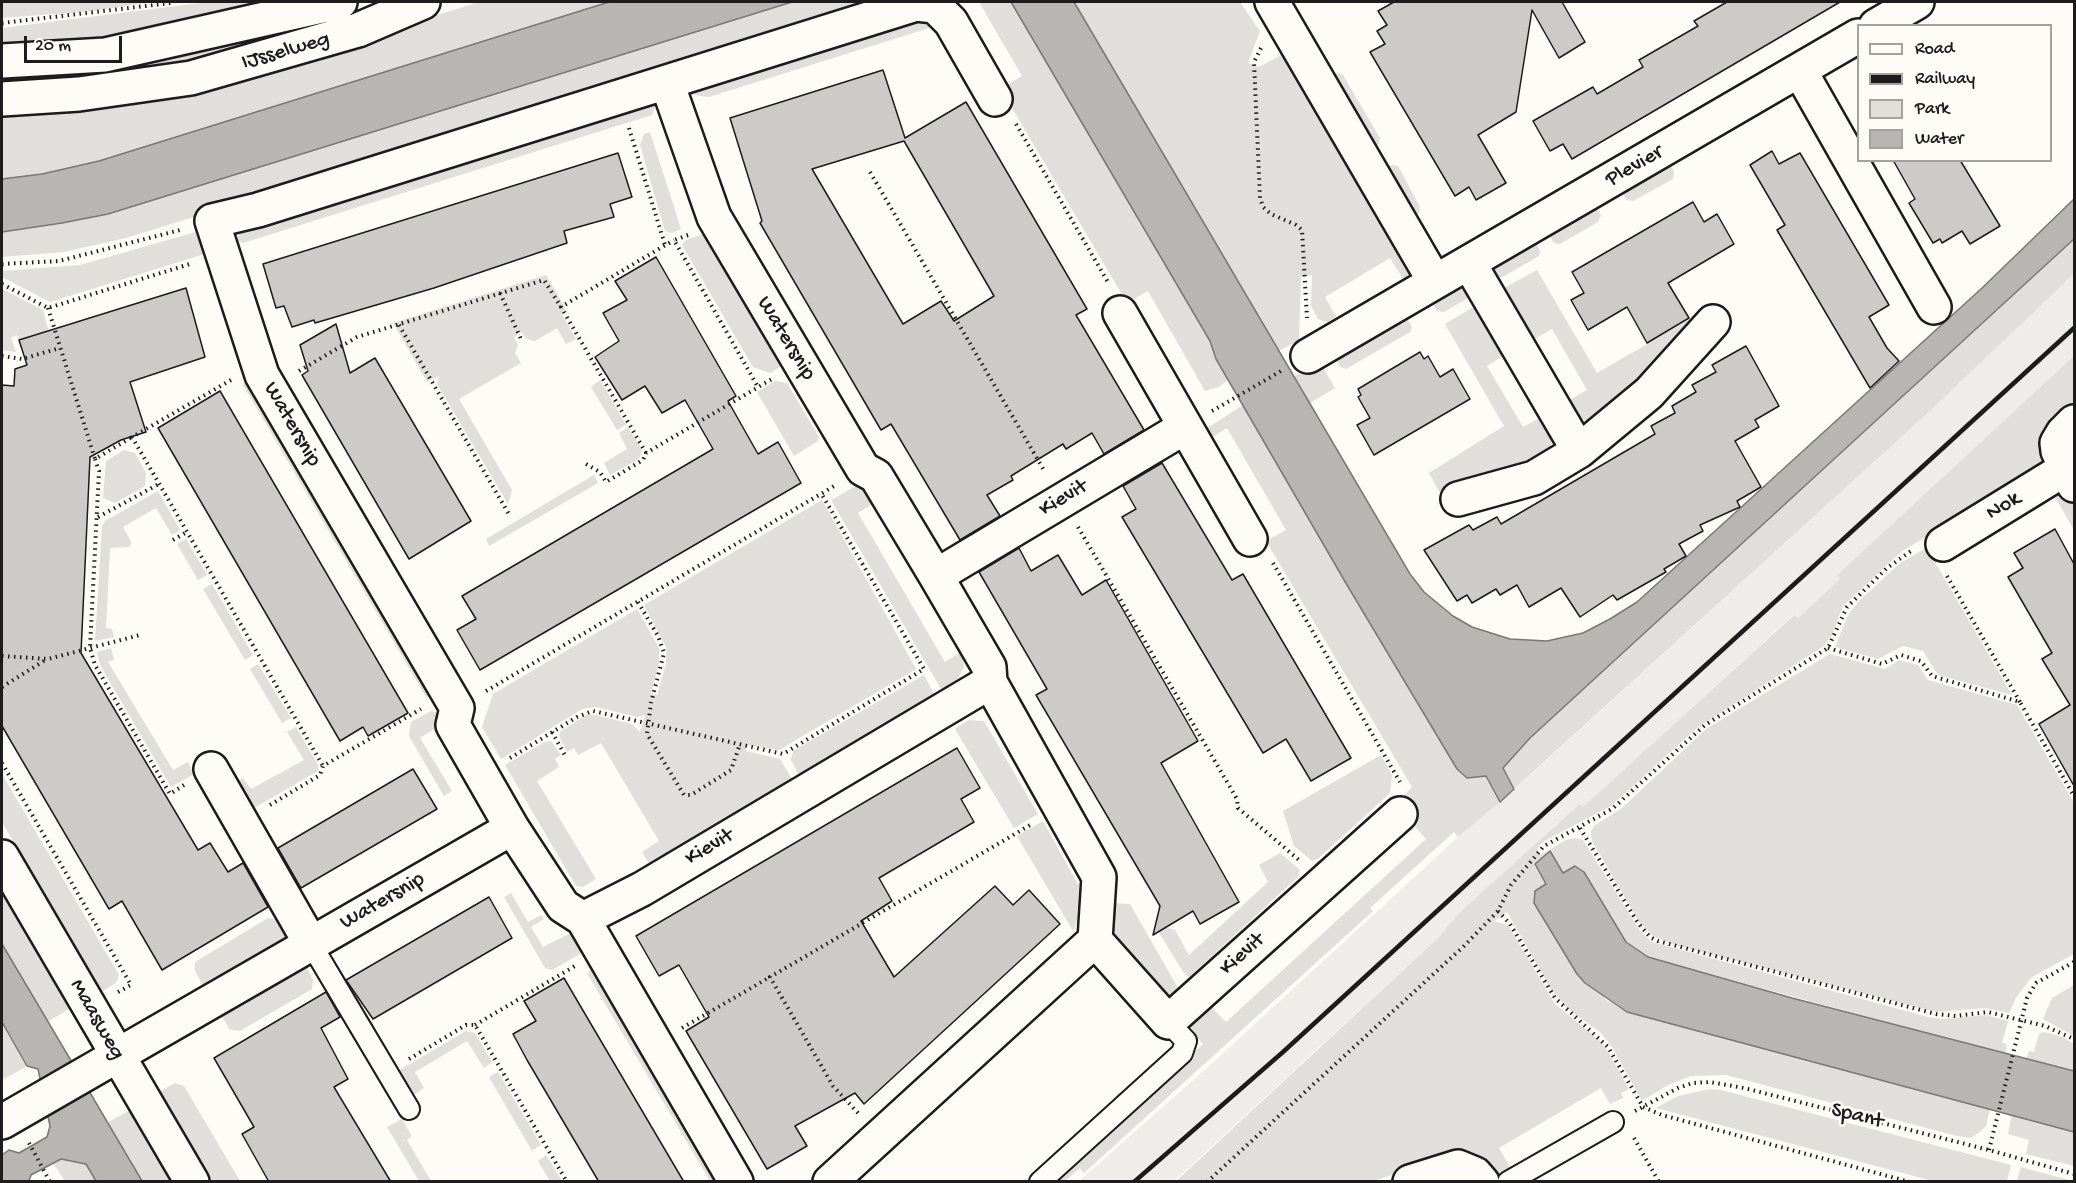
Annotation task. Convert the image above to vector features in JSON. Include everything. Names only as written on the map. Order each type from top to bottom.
[{"type":"street","name":"IJsselweg","points":[[2,61],[105,55],[340,2]]},
{"type":"street","name":"IJsselweg","points":[[2,99],[79,94],[191,78],[358,30],[423,2]]},
{"type":"street","points":[[1879,24],[1917,2]]},
{"type":"street","points":[[212,221],[672,98],[916,4],[935,6],[951,22],[995,99]]},
{"type":"street","points":[[1284,6],[1435,282]]},
{"type":"street","name":"Plevier","points":[[1304,358],[1857,37]]},
{"type":"street","points":[[1800,71],[1934,307]]},
{"type":"street","name":"Watersnip","points":[[672,98],[718,225],[863,470],[876,476],[936,576]]},
{"type":"street","name":"Watersnip","points":[[2,1122],[512,828],[453,725],[453,701],[265,379],[212,221]]},
{"type":"street","points":[[1469,263],[1579,452]]},
{"type":"street","points":[[1120,314],[1250,539]]},
{"type":"street","points":[[1458,500],[1534,478],[1579,452],[1649,393],[1713,322]]},
{"type":"street","name":"Nok","points":[[1937,546],[2070,477],[2058,452],[2057,443],[2074,422]]},
{"type":"street","name":"Kievit","points":[[936,576],[1185,427]]},
{"type":"street","points":[[830,1182],[1095,940],[1099,877],[990,682],[989,668],[936,576]]},
{"type":"street","name":"Kievit","points":[[583,919],[642,889],[990,682]]},
{"type":"street","points":[[211,770],[310,944]]},
{"type":"street","name":"Kievit","points":[[1168,1022],[1400,814]]},
{"type":"street","points":[[512,828],[563,906],[583,919],[736,1182]]},
{"type":"street","name":"Maasweg","points":[[2,857],[192,1182]]},
{"type":"street","points":[[1095,940],[1168,1022]]},
{"type":"street","points":[[1410,1182],[1458,1167],[1475,1174],[1482,1182]]},
{"type":"lane","points":[[310,944],[409,1109]]},
{"type":"lane","points":[[1040,1182],[1182,1053],[1186,1041],[1168,1022]]},
{"type":"lane","points":[[1508,1182],[1618,1120]]},
{"type":"path","points":[[2,23],[181,2]]},
{"type":"path","points":[[1233,398],[1304,358],[1308,320],[1302,230],[1271,214],[1263,207],[1260,198],[1254,62],[1284,6]]},
{"type":"path","points":[[665,245],[629,128],[672,98]]},
{"type":"path","points":[[995,99],[1009,111],[1119,300],[1120,314]]},
{"type":"path","points":[[2,264],[59,261],[129,245],[212,221]]},
{"type":"path","points":[[561,307],[674,240],[718,225]]},
{"type":"path","points":[[674,240],[758,387]]},
{"type":"path","points":[[95,459],[228,381],[265,379],[357,338],[544,280],[646,453]]},
{"type":"path","points":[[500,293],[521,339]]},
{"type":"path","points":[[48,308],[99,471],[90,648],[95,665],[170,794],[211,770]]},
{"type":"path","points":[[399,324],[510,516]]},
{"type":"path","points":[[2,356],[22,359],[60,348]]},
{"type":"path","points":[[586,464],[600,472],[606,482],[643,460],[646,453],[800,363]]},
{"type":"path","points":[[132,437],[323,766]]},
{"type":"path","points":[[241,822],[320,775],[323,766],[453,701],[638,602],[863,470]]},
{"type":"path","points":[[97,517],[159,484]]},
{"type":"path","points":[[481,776],[586,712],[593,711],[783,754],[924,669],[821,494]]},
{"type":"path","points":[[172,540],[188,532]]},
{"type":"path","points":[[1250,539],[1270,559],[1401,780],[1390,803],[1400,814]]},
{"type":"path","points":[[1207,1182],[1464,946],[1498,911],[1523,867],[1544,846],[1580,828],[1628,796],[1705,725],[1828,648],[1847,608],[1887,568],[1927,543],[1937,546],[2020,702],[2074,796]]},
{"type":"path","points":[[638,602],[658,636],[664,653],[646,734],[679,790],[688,796],[731,770],[740,744]]},
{"type":"path","points":[[2,687],[48,659],[140,635]]},
{"type":"path","points":[[1828,648],[1882,664],[1901,655],[1921,661],[1932,676],[2020,702]]},
{"type":"path","points":[[2,656],[48,659]]},
{"type":"path","points":[[552,732],[566,757]]},
{"type":"path","points":[[2,763],[131,985],[89,1008]]},
{"type":"path","points":[[656,1043],[1059,808]]},
{"type":"path","points":[[1238,808],[1324,882]]},
{"type":"path","points":[[1580,828],[1638,923],[1650,937],[1658,941],[1936,1014],[1956,1016],[1988,1012],[2045,1026],[2074,1039]]},
{"type":"path","points":[[1498,911],[1510,924],[1555,998],[1608,1047],[1643,1107],[1662,1115],[1910,1182]]},
{"type":"path","points":[[387,1072],[466,1025],[475,1025],[601,951]]},
{"type":"path","points":[[1989,1150],[2027,998],[2036,983],[2074,962]]},
{"type":"path","points":[[770,977],[833,1086],[879,1136]]},
{"type":"path","points":[[475,1025],[567,1182]]},
{"type":"path","name":"Spant","points":[[1618,1120],[1678,1088],[1693,1083],[1710,1082],[1744,1088],[2074,1174]]},
{"type":"path","points":[[1618,1120],[1659,1182]]},
{"type":"path","points":[[31,1145],[50,1182]]},
{"type":"shaded area","points":[[2074,274],[2074,357],[2007,423],[1994,430],[1837,575],[1841,579],[1798,618],[1793,615],[1583,808],[1580,805],[1460,912],[1437,939],[1174,1181],[1078,1182],[1217,1059],[1458,837],[1507,796],[1929,412]]},
{"type":"green space","points":[[2,2],[153,2],[93,11],[2,18]]},
{"type":"green space","points":[[208,2],[293,2],[142,31],[83,39],[2,45],[2,28]]},
{"type":"green space","points":[[479,2],[609,2],[99,161],[42,174],[2,179],[2,113],[266,69]]},
{"type":"green space","points":[[792,2],[887,2],[126,238],[64,252],[2,257],[2,232],[108,214]]},
{"type":"green space","points":[[979,2],[1011,2],[1015,6],[1210,341],[1216,359],[1229,379],[1219,387],[1205,391],[1148,291],[1127,303],[1005,96],[1005,86],[1022,76]]},
{"type":"green space","points":[[1074,2],[1240,2],[1260,31],[1248,63],[1259,67],[1285,53],[1412,269],[1411,275],[1403,279],[1390,258],[1325,297],[1336,317],[1327,322],[1318,319],[1311,306],[1312,275],[1301,277],[1299,340],[1279,351]]},
{"type":"green space","points":[[351,10],[354,22],[239,56],[2,90],[2,75]]},
{"type":"green space","points":[[911,17],[932,21],[929,28],[709,97],[693,95],[698,89]]},
{"type":"green space","points":[[1337,73],[1343,75],[1380,138],[1379,144],[1371,149],[1329,78]]},
{"type":"green space","points":[[652,102],[656,105],[652,115],[243,243],[236,240],[246,226]]},
{"type":"green space","points":[[650,132],[681,229],[672,233],[665,231],[640,145],[644,134]]},
{"type":"green space","points":[[1669,161],[1674,172],[1673,179],[1633,201],[1626,200],[1621,190]]},
{"type":"green space","points":[[1392,165],[1398,166],[1420,207],[1419,213],[1411,217],[1383,169]]},
{"type":"green space","points":[[1595,205],[1601,215],[1598,222],[1560,244],[1554,243],[1547,232]]},
{"type":"green space","points":[[200,232],[211,252],[50,302],[2,277],[2,271],[80,265]]},
{"type":"green space","points":[[709,232],[787,363],[770,373],[753,367],[682,245],[686,240]]},
{"type":"green space","points":[[2074,239],[2074,274],[1929,412],[1514,789],[1503,768],[1530,738]]},
{"type":"green space","points":[[1535,240],[1540,251],[1539,256],[1499,279],[1494,279],[1488,268]]},
{"type":"green space","points":[[1537,270],[1597,373],[1694,317],[1698,324],[1596,426],[1571,413],[1566,402],[1587,390],[1552,329],[1531,341],[1504,294],[1504,288]]},
{"type":"green space","points":[[546,275],[566,309],[561,313],[576,339],[566,344],[557,328],[535,341],[526,339],[522,332],[514,337],[518,345],[515,353],[521,363],[459,399],[512,490],[508,504],[437,384],[439,376],[427,382],[393,323]]},
{"type":"green space","points":[[1467,280],[1470,297],[1444,312],[1437,311],[1431,300]]},
{"type":"green space","points":[[2,289],[43,310],[51,340],[21,347],[17,335],[11,338],[16,352],[2,350]]},
{"type":"green space","points":[[1475,306],[1508,353],[1487,366],[1523,427],[1545,415],[1551,426],[1551,454],[1526,468],[1440,493],[1429,473],[1504,426],[1445,324]]},
{"type":"green space","points":[[1405,315],[1412,327],[1410,332],[1346,369],[1340,367],[1335,356]]},
{"type":"green space","points":[[2074,356],[2074,408],[2038,440],[2052,463],[1902,551],[1843,606],[1832,635],[1824,646],[1697,728],[1611,806],[1546,840],[1537,848],[1541,855],[1566,840],[1575,838],[1583,840],[1640,931],[1652,942],[1928,1017],[1942,1019],[1986,1015],[2008,1021],[2002,1043],[2007,1044],[2005,1054],[1648,957],[1626,942],[1609,916],[1563,874],[1546,884],[1605,999],[1627,1012],[1990,1108],[1986,1126],[1981,1131],[1971,1138],[1957,1136],[1726,1075],[1691,1076],[1668,1085],[1642,1101],[1612,1047],[1601,1033],[1567,1008],[1551,989],[1507,912],[1494,921],[1508,925],[1555,1004],[1601,1042],[1629,1089],[1621,1093],[1623,1098],[1610,1104],[1601,1088],[1499,1148],[1511,1169],[1493,1179],[1477,1157],[1467,1153],[1372,1181],[1175,1182],[1437,939],[1460,912],[1580,804],[1583,807],[1794,615],[1798,618],[1840,579],[1837,575]]},
{"type":"green space","points":[[1321,364],[1335,388],[1310,403],[1294,376]]},
{"type":"green space","points":[[246,379],[437,695],[426,697],[243,385]]},
{"type":"green space","points":[[600,380],[626,425],[617,430],[591,387]]},
{"type":"green space","points":[[775,381],[787,383],[819,437],[818,441],[794,456],[757,392]]},
{"type":"green space","points":[[1243,405],[1457,769],[1485,776],[1500,802],[1458,837],[1454,832],[1370,908],[1373,911],[1084,1173],[1080,1168],[1065,1181],[1052,1182],[1203,1044],[1187,1025],[1208,1004],[1226,1022],[1426,839],[1410,821],[1399,800],[1412,787],[1266,541],[1286,530],[1227,428],[1206,441],[1203,431]]},
{"type":"green space","points":[[628,427],[642,450],[639,459],[610,475],[604,463],[627,449],[619,433]]},
{"type":"green space","points":[[124,450],[135,453],[146,473],[145,486],[115,503],[103,498],[106,461]]},
{"type":"green space","points":[[594,475],[598,483],[489,546],[486,539]]},
{"type":"green space","points":[[858,485],[872,489],[878,501],[858,513],[945,662],[960,653],[963,659],[964,667],[958,679],[941,689],[831,500]]},
{"type":"green space","points":[[2063,485],[2074,504],[2074,530],[2056,499],[2059,487]]},
{"type":"green space","points":[[158,491],[180,530],[172,535],[156,508],[123,527],[131,541],[130,547],[110,548],[106,628],[112,629],[114,637],[95,641],[102,526],[105,521]]},
{"type":"green space","points":[[822,500],[916,669],[779,750],[746,745],[746,751],[780,759],[795,784],[652,868],[642,852],[659,841],[601,743],[578,755],[574,748],[567,752],[559,736],[561,731],[586,715],[632,724],[640,732],[645,715],[637,717],[596,707],[582,709],[501,759],[482,727],[493,694],[637,609],[659,648],[659,663],[651,694],[657,695],[666,664],[666,647],[644,605]]},
{"type":"green space","points":[[186,539],[207,575],[198,580],[177,544]]},
{"type":"green space","points":[[1926,548],[2012,695],[1938,675],[1923,651],[1903,646],[1878,659],[1835,647],[1848,615],[1859,601],[1899,564]]},
{"type":"green space","points":[[212,584],[253,655],[245,660],[203,589]]},
{"type":"green space","points":[[111,648],[114,660],[108,662],[173,770],[188,762],[194,774],[171,787],[100,665],[97,652]]},
{"type":"green space","points":[[1830,654],[1885,669],[1899,660],[1918,665],[1928,680],[2017,705],[2074,803],[2074,954],[2032,977],[2017,996],[2009,1013],[1986,1008],[1936,1012],[1675,945],[1653,936],[1640,923],[1592,841],[1591,832],[1594,826],[1622,808],[1706,729]]},
{"type":"green space","points":[[258,664],[291,718],[282,723],[250,669]]},
{"type":"green space","points":[[924,675],[937,700],[801,779],[791,760],[793,751]]},
{"type":"green space","points":[[431,711],[438,713],[441,718],[439,726],[420,738],[452,791],[444,796],[409,736],[411,722]]},
{"type":"green space","points":[[969,720],[984,721],[1038,814],[1014,828],[955,729]]},
{"type":"green space","points":[[296,727],[318,765],[318,771],[247,812],[233,784],[243,778],[251,789],[304,760],[287,732]]},
{"type":"green space","points":[[551,741],[561,755],[555,759],[559,767],[537,781],[596,879],[583,887],[576,886],[505,765],[545,742]]},
{"type":"green space","points":[[1381,755],[1392,775],[1390,793],[1319,858],[1312,861],[1294,846],[1283,811]]},
{"type":"green space","points":[[2,774],[119,975],[116,983],[101,992],[2,822]]},
{"type":"green space","points":[[1043,821],[1079,886],[1077,922],[1073,931],[1017,836]]},
{"type":"green space","points":[[1280,853],[1300,870],[1297,878],[1189,977],[1183,972],[1158,931],[1165,927],[1175,930],[1189,955],[1268,882],[1259,865]]},
{"type":"green space","points":[[2,890],[71,1008],[47,1022],[2,944]]},
{"type":"green space","points":[[511,893],[528,922],[541,915],[544,919],[531,927],[543,947],[571,933],[587,950],[552,970],[545,968],[504,897]]},
{"type":"green space","points":[[1111,903],[1130,904],[1178,988],[1176,997],[1160,995],[1112,941]]},
{"type":"green space","points":[[268,918],[276,919],[286,937],[204,987],[195,971],[195,962]]},
{"type":"green space","points":[[305,963],[313,980],[312,989],[240,1031],[229,1029],[220,1012]]},
{"type":"green space","points":[[596,966],[722,1181],[710,1181],[588,975],[589,970]]},
{"type":"green space","points":[[2074,985],[2074,1036],[2043,1019],[2052,998]]},
{"type":"green space","points":[[2,1022],[27,1066],[4,1079],[2,1074]]},
{"type":"green space","points":[[466,1031],[475,1033],[492,1062],[484,1068],[467,1041],[415,1072],[424,1088],[412,1096],[398,1071]]},
{"type":"green space","points":[[2044,1032],[2063,1037],[2074,1044],[2074,1071],[2026,1059],[2029,1051],[2034,1052],[2039,1034]]},
{"type":"green space","points":[[498,1072],[541,1145],[532,1151],[489,1077]]},
{"type":"green space","points":[[175,1083],[184,1086],[240,1181],[212,1181],[159,1092]]},
{"type":"green space","points":[[1710,1089],[2011,1165],[2007,1181],[1933,1181],[1656,1108],[1678,1096]]},
{"type":"green space","points":[[131,1110],[172,1181],[142,1181],[108,1122]]},
{"type":"green space","points":[[2012,1113],[2074,1132],[2074,1166],[2026,1154],[2029,1140],[2008,1134]]},
{"type":"green space","points":[[402,1119],[412,1136],[407,1140],[431,1181],[419,1181],[387,1127]]},
{"type":"green space","points":[[546,1155],[562,1181],[550,1181],[538,1161]]},
{"type":"green space","points":[[61,1159],[86,1164],[96,1181],[65,1181],[53,1163]]},
{"type":"green space","points":[[2021,1167],[2073,1181],[2017,1181]]},
{"type":"water","points":[[609,2],[792,2],[108,214],[2,232],[2,179],[42,174],[99,161]]},
{"type":"water","points":[[1011,2],[1074,2],[1410,574],[1424,592],[1453,616],[1472,627],[1510,639],[1547,641],[1583,633],[1637,602],[1981,289],[2074,199],[2074,239],[1530,738],[1503,768],[1514,789],[1500,802],[1486,776],[1467,778],[1457,769],[1347,585],[1216,359],[1210,341]]},
{"type":"water","points":[[1550,851],[1563,873],[1575,866],[1584,872],[1626,942],[1648,957],[1792,998],[2074,1071],[2074,1132],[1627,1012],[1585,983],[1577,974],[1534,903],[1535,891],[1546,884],[1535,864]]},
{"type":"water","points":[[2,944],[142,1181],[96,1181],[86,1164],[61,1159],[31,1175],[29,1181],[2,1181],[2,1155],[9,1150],[19,1153],[47,1137],[50,1126],[38,1069],[27,1066],[2,1022]]},
{"type":"building","points":[[1394,2],[1562,2],[1585,42],[1559,58],[1532,10],[1516,112],[1478,135],[1506,183],[1476,200],[1469,187],[1455,196],[1370,52],[1385,44],[1377,31],[1387,25],[1378,11]]},
{"type":"building","points":[[1727,2],[1840,2],[1572,159],[1563,144],[1550,151],[1533,121],[1593,87],[1597,94],[1643,67],[1639,60],[1698,26],[1694,21]]},
{"type":"building","points":[[883,70],[905,138],[966,102],[1087,309],[1076,315],[1144,430],[1104,454],[1092,433],[1066,449],[1063,444],[1011,476],[1013,480],[987,495],[1000,516],[960,540],[891,424],[881,430],[760,223],[762,221],[730,118]],"holes":[[[904,141],[994,296],[954,321],[941,301],[903,324],[812,169]]]},
{"type":"building","points":[[1772,151],[1779,164],[1800,153],[1889,305],[1869,317],[1887,348],[1899,361],[1870,388],[1777,230],[1785,225],[1750,165]]},
{"type":"building","points":[[618,153],[632,197],[610,204],[614,217],[564,231],[567,243],[434,288],[315,323],[314,320],[292,327],[284,306],[276,308],[263,264]]},
{"type":"building","points":[[1894,162],[1961,162],[2000,226],[1970,244],[1962,231],[1942,243],[1940,239],[1933,243],[1909,203],[1915,199]]},
{"type":"building","points":[[1693,202],[1704,222],[1717,214],[1734,244],[1668,283],[1689,318],[1647,343],[1627,307],[1588,330],[1571,300],[1584,293],[1572,272]]},
{"type":"building","points":[[656,257],[736,396],[728,401],[758,454],[778,442],[801,483],[480,670],[457,630],[476,619],[462,596],[713,449],[685,400],[662,413],[645,386],[622,400],[595,357],[619,341],[603,313],[627,300],[615,281]]},
{"type":"building","points":[[186,288],[205,357],[130,382],[146,432],[121,440],[90,457],[81,653],[198,850],[210,843],[228,872],[243,863],[268,907],[162,970],[122,901],[109,909],[2,726],[2,385],[14,386],[15,369],[27,365],[19,340]]},
{"type":"building","points":[[336,324],[350,373],[375,358],[471,521],[409,559],[302,375],[308,371],[300,345]]},
{"type":"building","points":[[1746,346],[1779,406],[1755,420],[1759,427],[1735,441],[1761,487],[1737,501],[1740,507],[1700,525],[1703,531],[1679,544],[1686,556],[1664,569],[1666,572],[1617,600],[1613,595],[1580,617],[1561,588],[1529,607],[1517,585],[1500,595],[1496,589],[1472,603],[1467,595],[1457,601],[1424,550],[1469,525],[1473,530],[1497,517],[1501,524],[1655,434],[1651,426],[1675,413],[1672,406],[1696,392],[1692,385],[1716,372],[1712,365]]},
{"type":"building","points":[[1420,352],[1424,359],[1428,356],[1440,377],[1453,369],[1470,399],[1374,455],[1357,425],[1370,418],[1358,397],[1361,395],[1358,389]]},
{"type":"building","points":[[220,391],[408,713],[368,736],[363,727],[340,741],[158,428]]},
{"type":"building","points":[[1162,463],[1232,580],[1243,574],[1351,758],[1311,781],[1286,739],[1263,753],[1122,517],[1136,509],[1123,486]]},
{"type":"building","points":[[2055,529],[2074,564],[2074,786],[2039,724],[2070,705],[2042,659],[2052,653],[2008,577],[2023,568],[2014,553]]},
{"type":"building","points":[[1019,548],[1031,571],[1058,555],[1082,595],[1106,580],[1198,741],[1161,763],[1239,902],[1200,924],[1193,911],[1153,935],[1160,906],[1036,695],[1047,689],[979,572]]},
{"type":"building","points":[[957,748],[980,788],[961,799],[974,822],[879,878],[892,901],[861,921],[894,977],[995,886],[1013,905],[1029,890],[1060,924],[864,1104],[855,1093],[795,1126],[807,1146],[767,1169],[686,1031],[709,1017],[679,965],[659,976],[636,936]]},
{"type":"building","points":[[413,769],[437,809],[301,888],[278,848]]},
{"type":"building","points":[[489,897],[512,938],[373,1019],[346,980]]},
{"type":"building","points":[[564,978],[684,1182],[599,1182],[527,1060],[513,1034],[536,1021],[524,1001]]},
{"type":"building","points":[[326,992],[340,1017],[321,1028],[348,1079],[334,1087],[391,1182],[269,1182],[242,1134],[254,1127],[214,1058]]},
{"type":"railway","points":[[1134,1182],[1283,1052],[2074,328]]}]
